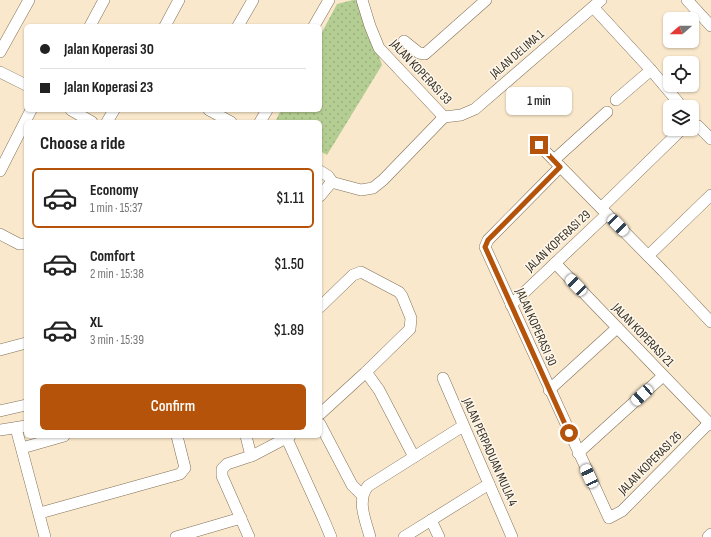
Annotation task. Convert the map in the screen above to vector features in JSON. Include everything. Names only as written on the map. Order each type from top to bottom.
[{"type":"street","points":[[0,52],[29,0]]},
{"type":"street","points":[[91,24],[104,0]]},
{"type":"street","points":[[166,24],[178,0]]},
{"type":"street","points":[[239,24],[253,0]]},
{"type":"street","points":[[315,24],[329,0]]},
{"type":"street","name":"JALAN KOPERASI 33","points":[[362,0],[379,48],[444,117]]},
{"type":"street","points":[[404,41],[419,53],[425,54],[486,0]]},
{"type":"street","points":[[687,0],[709,19]]},
{"type":"street","points":[[597,4],[676,100]]},
{"type":"street","name":"JALAN DELIMA 1","points":[[444,117],[461,115],[475,109],[597,4]]},
{"type":"street","points":[[616,100],[651,70]]},
{"type":"street","points":[[0,72],[24,85]]},
{"type":"street","points":[[74,112],[88,120]]},
{"type":"street","points":[[212,112],[226,120]]},
{"type":"street","points":[[557,163],[607,112]]},
{"type":"street","points":[[331,182],[361,190],[373,188],[383,180],[444,117]]},
{"type":"street","points":[[0,172],[24,126]]},
{"type":"street","points":[[699,127],[711,139]]},
{"type":"street","points":[[604,211],[675,136]]},
{"type":"street","points":[[539,145],[711,322]]},
{"type":"street","name":"JALAN KOPERASI 30","points":[[557,163],[488,240],[485,247],[549,390],[609,518]]},
{"type":"street","points":[[322,172],[330,177],[331,182]]},
{"type":"street","points":[[322,193],[331,182]]},
{"type":"street","points":[[648,256],[711,195]]},
{"type":"street","name":"JALAN KOPERASI 29","points":[[511,305],[555,263],[604,211]]},
{"type":"street","points":[[0,234],[19,244],[24,244]]},
{"type":"street","name":"JALAN KOPERASI 21","points":[[555,263],[710,424]]},
{"type":"street","points":[[322,305],[358,272],[364,273],[399,292],[411,318],[410,329],[322,412]]},
{"type":"street","points":[[549,390],[617,328]]},
{"type":"street","points":[[0,350],[24,344]]},
{"type":"street","points":[[366,372],[379,390],[414,457]]},
{"type":"street","points":[[578,453],[663,376]]},
{"type":"street","name":"JALAN PERPADUAN MULIA 4","points":[[443,378],[512,537]]},
{"type":"street","points":[[0,411],[24,405]]},
{"type":"street","name":"JALAN KOPERASI 26","points":[[609,518],[622,511],[710,424]]},
{"type":"street","points":[[370,537],[361,501],[365,490],[463,426]]},
{"type":"street","points":[[0,430],[21,427],[22,448],[45,537]]},
{"type":"street","points":[[322,428],[352,485],[365,490]]},
{"type":"street","points":[[22,448],[57,438]]},
{"type":"street","points":[[40,513],[180,474],[185,468],[177,438]]},
{"type":"street","points":[[246,438],[251,456]]},
{"type":"street","points":[[249,537],[222,476],[222,469],[227,464],[251,456],[286,438]]},
{"type":"street","points":[[288,438],[331,537]]},
{"type":"street","points":[[404,537],[489,484]]},
{"type":"street","points":[[177,537],[241,518]]},
{"type":"street","points":[[431,520],[439,537]]},
{"type":"street","points":[[708,537],[711,534]]},
{"type":"green space","points":[[359,0],[382,65],[327,155],[322,152],[322,120],[276,120],[280,112],[322,112],[322,32],[337,4]]},
{"type":"route","points":[[539,145],[560,167],[488,240],[485,247],[569,433]]}]
